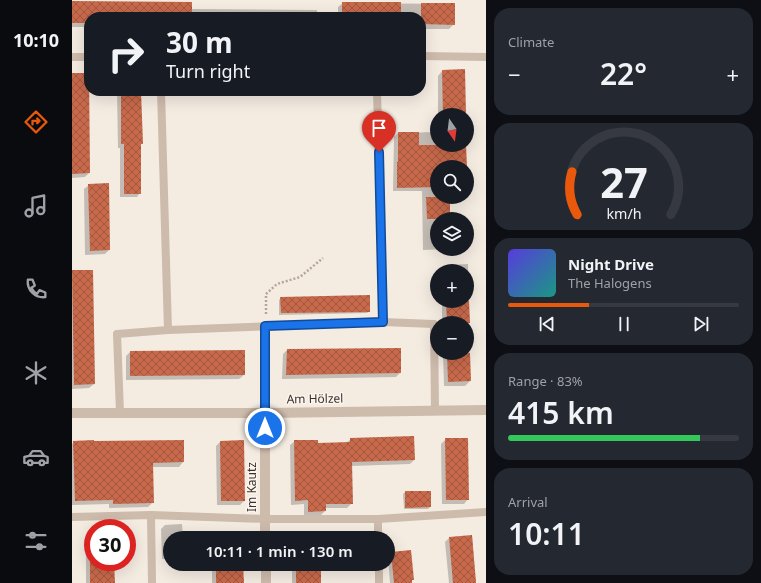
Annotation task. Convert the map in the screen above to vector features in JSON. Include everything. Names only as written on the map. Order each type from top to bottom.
[{"type":"street","name":"Am Hölzel","points":[[72,413],[265,413],[486,410]]},
{"type":"street","name":"Im Kautz","points":[[265,413],[266,531]]},
{"type":"street","points":[[266,571],[266,583]]},
{"type":"lane","points":[[426,56],[486,57]]},
{"type":"lane","points":[[72,57],[84,57]]},
{"type":"lane","points":[[161,96],[168,330]]},
{"type":"lane","points":[[377,96],[383,322]]},
{"type":"lane","points":[[120,413],[117,334],[168,330],[383,322],[434,324],[435,411]]},
{"type":"lane","points":[[265,326],[265,413]]},
{"type":"lane","points":[[72,517],[150,515],[265,519],[378,519],[486,512]]},
{"type":"lane","points":[[150,515],[152,583]]},
{"type":"lane","points":[[378,519],[378,531]]},
{"type":"lane","points":[[379,571],[379,583]]},
{"type":"path","points":[[265,326],[266,294],[276,284],[300,277],[323,258]]},
{"type":"building","points":[[72,1],[192,2],[192,12],[84,12],[84,23],[72,23]]},
{"type":"building","points":[[342,2],[401,2],[401,12],[342,12]]},
{"type":"building","points":[[421,3],[455,3],[455,25],[426,24],[426,12],[421,12]]},
{"type":"building","points":[[465,69],[466,108],[443,108],[442,70]]},
{"type":"building","points":[[72,73],[84,73],[84,96],[89,96],[90,173],[72,174]]},
{"type":"building","points":[[121,96],[141,96],[143,144],[141,144],[141,194],[124,194],[124,144],[121,144]]},
{"type":"building","points":[[398,132],[419,132],[419,145],[430,145],[430,152],[466,152],[467,160],[430,160],[430,187],[397,188]]},
{"type":"building","points":[[109,183],[110,250],[90,251],[88,184]]},
{"type":"building","points":[[426,197],[430,197],[430,204],[450,204],[450,212],[430,212],[430,219],[427,219]]},
{"type":"building","points":[[72,270],[93,270],[95,384],[74,385]]},
{"type":"building","points":[[370,295],[370,312],[281,313],[280,297]]},
{"type":"building","points":[[446,308],[469,308],[470,316],[447,316]]},
{"type":"building","points":[[401,348],[401,373],[286,375],[287,349]]},
{"type":"building","points":[[245,350],[245,375],[130,376],[130,351]]},
{"type":"building","points":[[447,360],[470,360],[471,381],[448,382]]},
{"type":"building","points":[[414,436],[415,460],[352,462],[353,504],[326,504],[326,511],[308,512],[308,500],[295,501],[294,440],[318,440],[318,443],[350,442],[350,438]]},
{"type":"building","points":[[445,438],[468,438],[469,500],[446,500]]},
{"type":"building","points":[[184,440],[184,462],[153,463],[154,503],[113,504],[113,500],[75,501],[73,441]]},
{"type":"building","points":[[244,440],[245,501],[221,501],[220,441]]},
{"type":"building","points":[[405,491],[431,491],[431,507],[405,508]]},
{"type":"building","points":[[472,535],[476,583],[453,583],[449,537]]},
{"type":"building","points":[[411,550],[414,580],[412,580],[412,583],[394,583],[393,571],[395,571],[395,552]]},
{"type":"building","points":[[90,571],[114,571],[115,583],[90,583]]},
{"type":"building","points":[[216,571],[243,571],[244,583],[216,583]]},
{"type":"building","points":[[296,571],[321,571],[321,583],[296,583]]},
{"type":"route","points":[[265,428],[265,326],[383,322],[379,152]]}]
